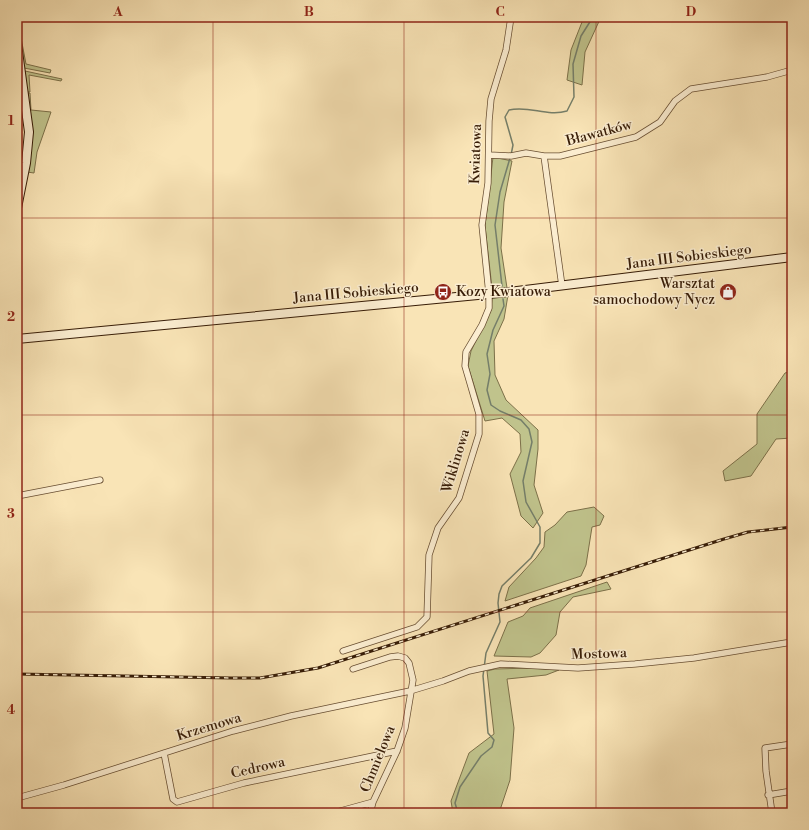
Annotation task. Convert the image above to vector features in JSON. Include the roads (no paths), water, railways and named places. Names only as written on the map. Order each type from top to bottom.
[{"type":"street","name":"Kwiatowa","points":[[489,294],[482,225],[488,182],[491,99],[506,50],[511,17]]},
{"type":"street","points":[[17,44],[29,136],[27,159],[17,208]]},
{"type":"street","name":"Bławatków","points":[[489,154],[511,156],[526,153],[544,156],[571,154],[636,137],[660,122],[675,101],[691,89],[767,77],[792,70]]},
{"type":"street","points":[[544,156],[562,286]]},
{"type":"street","name":"Jana III Sobieskiego","points":[[17,339],[509,292],[792,257]]},
{"type":"street","name":"Wiklinowa","points":[[344,651],[417,627],[427,617],[429,555],[438,528],[459,498],[479,434],[479,414],[465,366],[466,352],[482,325],[489,308],[489,294]]},
{"type":"street","points":[[17,496],[100,480]]},
{"type":"street","name":"Mostowa","points":[[410,691],[443,681],[468,671],[501,664],[578,668],[635,664],[694,658],[792,642]]},
{"type":"street","points":[[353,669],[390,657],[398,656],[405,658],[409,663],[413,680],[410,691]]},
{"type":"street","name":"Chmielowa","points":[[370,813],[373,802],[397,751],[405,728],[410,691]]},
{"type":"street","name":"Krzemowa","points":[[17,798],[64,785],[234,731],[284,718],[410,691]]},
{"type":"street","points":[[772,813],[768,795],[765,748],[792,744]]},
{"type":"street","name":"Cedrowa","points":[[164,753],[173,799],[177,802],[244,783],[397,751]]},
{"type":"street","points":[[768,795],[792,790]]},
{"type":"street","points":[[333,813],[373,802]]},
{"type":"waterway","points":[[511,155],[513,145],[505,117],[509,110],[524,109],[552,113],[567,111],[574,97],[573,64],[581,36],[593,17]]},
{"type":"waterway","points":[[502,286],[495,225],[500,192],[510,158]]},
{"type":"waterway","points":[[458,813],[455,803],[460,787],[481,756],[492,747],[494,740],[488,733],[483,676],[486,653],[500,622],[498,603],[499,594],[502,586],[531,558],[540,543],[540,527],[526,502],[523,481],[532,442],[529,429],[521,420],[500,411],[491,405],[487,390],[490,374],[487,354],[493,330],[504,306],[503,299]]},
{"type":"railway","points":[[17,674],[260,678],[318,668],[724,539],[748,532],[792,527]]},
{"type":"place","name":"Kozy Kwiatowa","points":[[443,292]]},
{"type":"place","name":"Warsztat samochodowy Nycz","points":[[728,292]]}]
